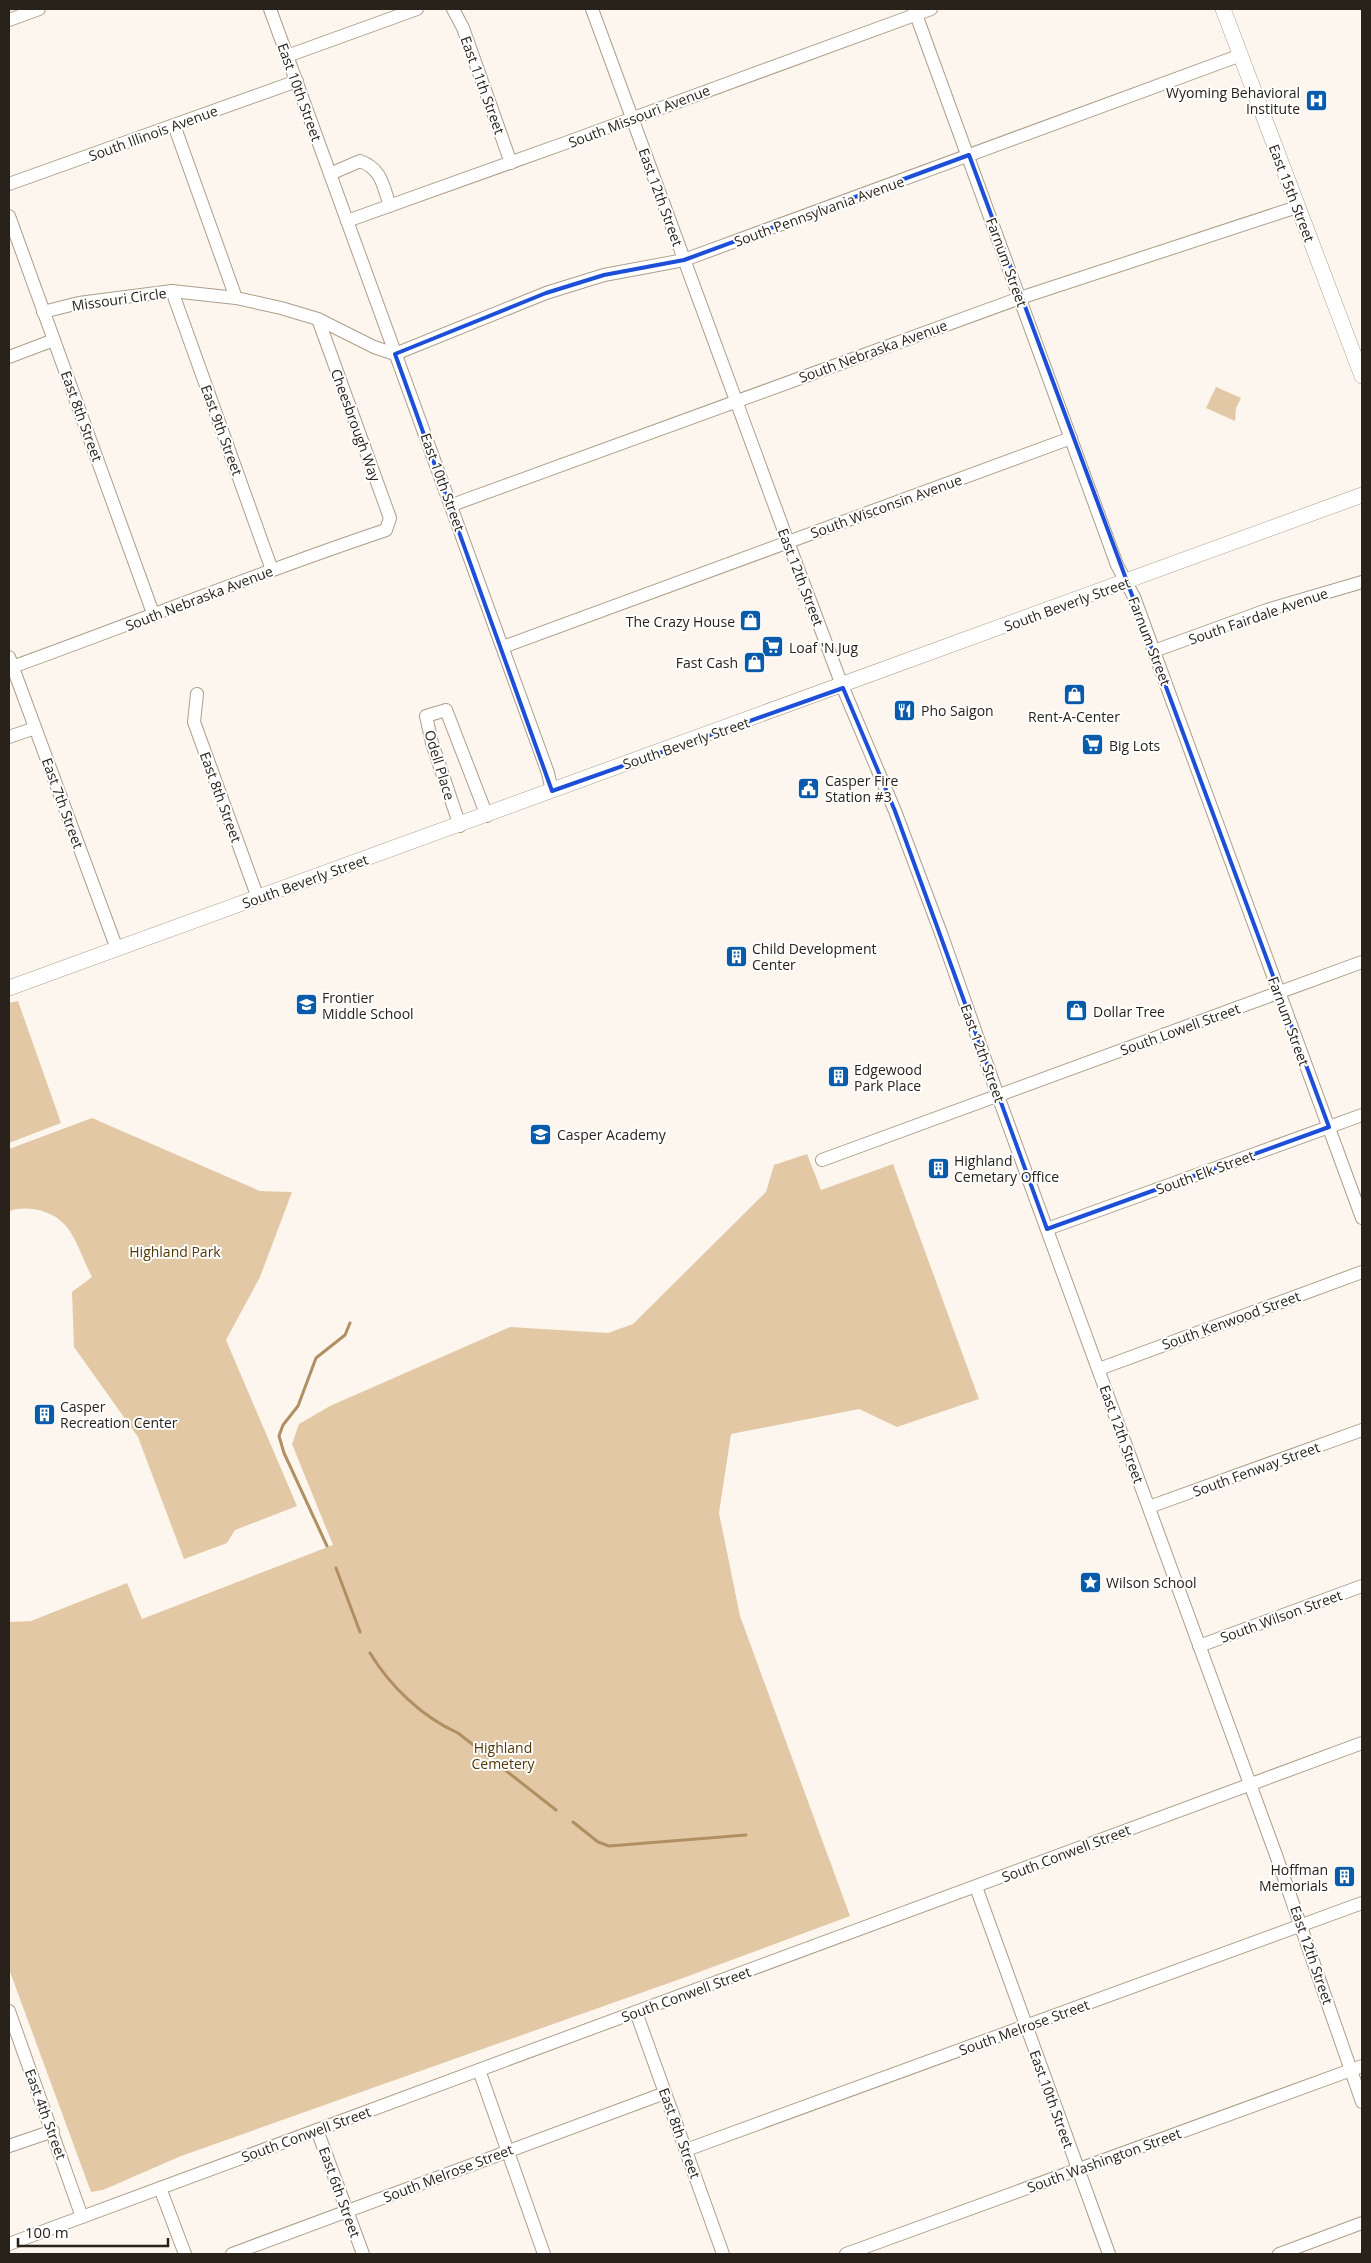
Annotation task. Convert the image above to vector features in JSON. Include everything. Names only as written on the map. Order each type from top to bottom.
[{"type":"main road","name":"East 15th Street","points":[[1223,9],[1362,376]]},
{"type":"main road","name":"South Beverly Street","points":[[9,988],[488,816],[552,791],[843,688],[1362,495]]},
{"type":"street","points":[[10,16],[39,9]]},
{"type":"street","name":"East 10th Street","points":[[270,9],[452,505],[548,773],[552,791]]},
{"type":"street","points":[[287,56],[417,9]]},
{"type":"street","name":"East 11th Street","points":[[453,9],[463,28],[511,163]]},
{"type":"street","name":"East 12th Street","points":[[592,9],[735,401],[843,688],[902,830],[942,936],[998,1096],[1301,1925],[1357,2068],[1362,2102]]},
{"type":"street","name":"South Missouri Avenue","points":[[347,221],[511,163],[915,11],[931,9]]},
{"type":"street","name":"Farnum Street","points":[[915,11],[1118,565],[1134,597],[1362,1218]]},
{"type":"street","name":"South Pennsylvania Avenue","points":[[395,354],[546,293],[604,275],[684,260],[1241,55]]},
{"type":"street","name":"South Illinois Avenue","points":[[9,184],[297,81]]},
{"type":"street","points":[[174,125],[236,298]]},
{"type":"street","points":[[330,174],[360,161],[372,166],[379,176],[390,206]]},
{"type":"street","name":"South Nebraska Avenue","points":[[452,505],[1020,298],[1298,207]]},
{"type":"street","name":"East 8th Street","points":[[9,216],[154,616]]},
{"type":"street","name":"Missouri Circle","points":[[43,312],[79,302],[172,291],[236,298],[318,319],[374,348],[395,354]]},
{"type":"street","name":"East 9th Street","points":[[172,291],[272,570]]},
{"type":"street","name":"Cheesbrough Way","points":[[318,319],[390,518],[386,530]]},
{"type":"street","points":[[9,357],[54,340]]},
{"type":"street","name":"South Wisconsin Avenue","points":[[503,647],[1071,438]]},
{"type":"street","name":"South Nebraska Avenue","points":[[11,662],[154,616],[272,570],[386,530]]},
{"type":"street","name":"South Fairdale Avenue","points":[[1154,651],[1267,610],[1362,582]]},
{"type":"street","name":"East 7th Street","points":[[11,662],[117,949]]},
{"type":"street","name":"East 8th Street","points":[[197,694],[194,722],[258,898]]},
{"type":"street","name":"Odell Place","points":[[460,826],[432,743],[426,716],[446,710],[488,816]]},
{"type":"street","points":[[9,737],[35,728]]},
{"type":"street","name":"South Lowell Street","points":[[822,1160],[1362,962]]},
{"type":"street","name":"South Elk Street","points":[[1047,1230],[1362,1115]]},
{"type":"street","name":"South Kenwood Street","points":[[1099,1369],[1362,1272]]},
{"type":"street","name":"South Fenway Street","points":[[1149,1507],[1362,1430]]},
{"type":"street","name":"South Wilson Street","points":[[1199,1646],[1362,1586]]},
{"type":"street","name":"South Conwell Street","points":[[9,2244],[1362,1743]]},
{"type":"street","name":"East 10th Street","points":[[976,1887],[1109,2254]]},
{"type":"street","name":"South Melrose Street","points":[[686,2150],[1362,1903]]},
{"type":"street","name":"East 4th Street","points":[[9,2011],[82,2216]]},
{"type":"street","name":"East 8th Street","points":[[636,2012],[723,2254]]},
{"type":"street","name":"South Washington Street","points":[[846,2254],[1357,2068]]},
{"type":"street","points":[[480,2070],[544,2254]]},
{"type":"street","name":"South Melrose Street","points":[[232,2254],[665,2093]]},
{"type":"street","name":"East 6th Street","points":[[317,2130],[363,2254]]},
{"type":"street","points":[[9,2146],[53,2131]]},
{"type":"street","points":[[160,2188],[185,2254]]},
{"type":"street","points":[[1279,2254],[1362,2223]]},
{"type":"highlighted area","points":[[969,155],[1329,1127],[1047,1229],[895,811],[843,688],[552,791],[395,354],[546,293],[604,275],[684,260]]},
{"type":"green space","points":[[1216,387],[1241,398],[1236,408],[1235,421],[1206,408]]},
{"type":"green space","points":[[18,1001],[61,1123],[9,1143],[9,1003]]},
{"type":"green space","name":"Highland Park","points":[[92,1118],[260,1191],[292,1192],[260,1277],[226,1340],[297,1506],[235,1530],[227,1543],[184,1559],[138,1437],[74,1347],[72,1292],[92,1277],[76,1241],[59,1219],[46,1212],[31,1209],[9,1211],[9,1149]]},
{"type":"green space","name":"Highland Cemetery","points":[[807,1154],[821,1190],[893,1164],[979,1399],[897,1427],[859,1409],[731,1434],[719,1513],[740,1616],[850,1916],[683,1978],[181,2156],[103,2190],[91,2192],[9,1969],[9,1622],[31,1621],[127,1583],[142,1619],[333,1545],[292,1444],[299,1424],[330,1406],[510,1327],[608,1333],[633,1324],[766,1192],[774,1165]]},
{"type":"waterway","points":[[327,1546],[284,1453],[279,1436],[283,1425],[298,1406],[316,1358],[345,1335],[350,1323]]},
{"type":"waterway","points":[[336,1568],[360,1632]]},
{"type":"waterway","points":[[370,1653],[387,1677],[408,1699],[432,1718],[458,1733],[556,1810]]},
{"type":"waterway","points":[[573,1822],[598,1842],[609,1846],[746,1835]]},
{"type":"place","name":"Wyoming Behavioral Institute","points":[[1316,100]]},
{"type":"place","name":"The Crazy House","points":[[751,621]]},
{"type":"place","name":"Loaf 'N Jug","points":[[773,647]]},
{"type":"place","name":"Fast Cash","points":[[754,662]]},
{"type":"place","name":"Rent-A-Center","points":[[1074,694]]},
{"type":"place","name":"Pho Saigon","points":[[905,710]]},
{"type":"place","name":"Big Lots","points":[[1093,745]]},
{"type":"place","name":"Casper Fire Station #3","points":[[809,788]]},
{"type":"place","name":"Child Development Center","points":[[736,956]]},
{"type":"place","name":"Frontier Middle School","points":[[306,1005]]},
{"type":"place","name":"Dollar Tree","points":[[1077,1011]]},
{"type":"place","name":"Edgewood Park Place","points":[[838,1077]]},
{"type":"place","name":"Casper Academy","points":[[541,1134]]},
{"type":"place","name":"Highland Cemetary Office","points":[[938,1168]]},
{"type":"place","name":"Casper Recreation Center","points":[[44,1414]]},
{"type":"place","name":"Wilson School","points":[[1090,1582]]},
{"type":"place","name":"Hoffman Memorials","points":[[1344,1877]]}]
